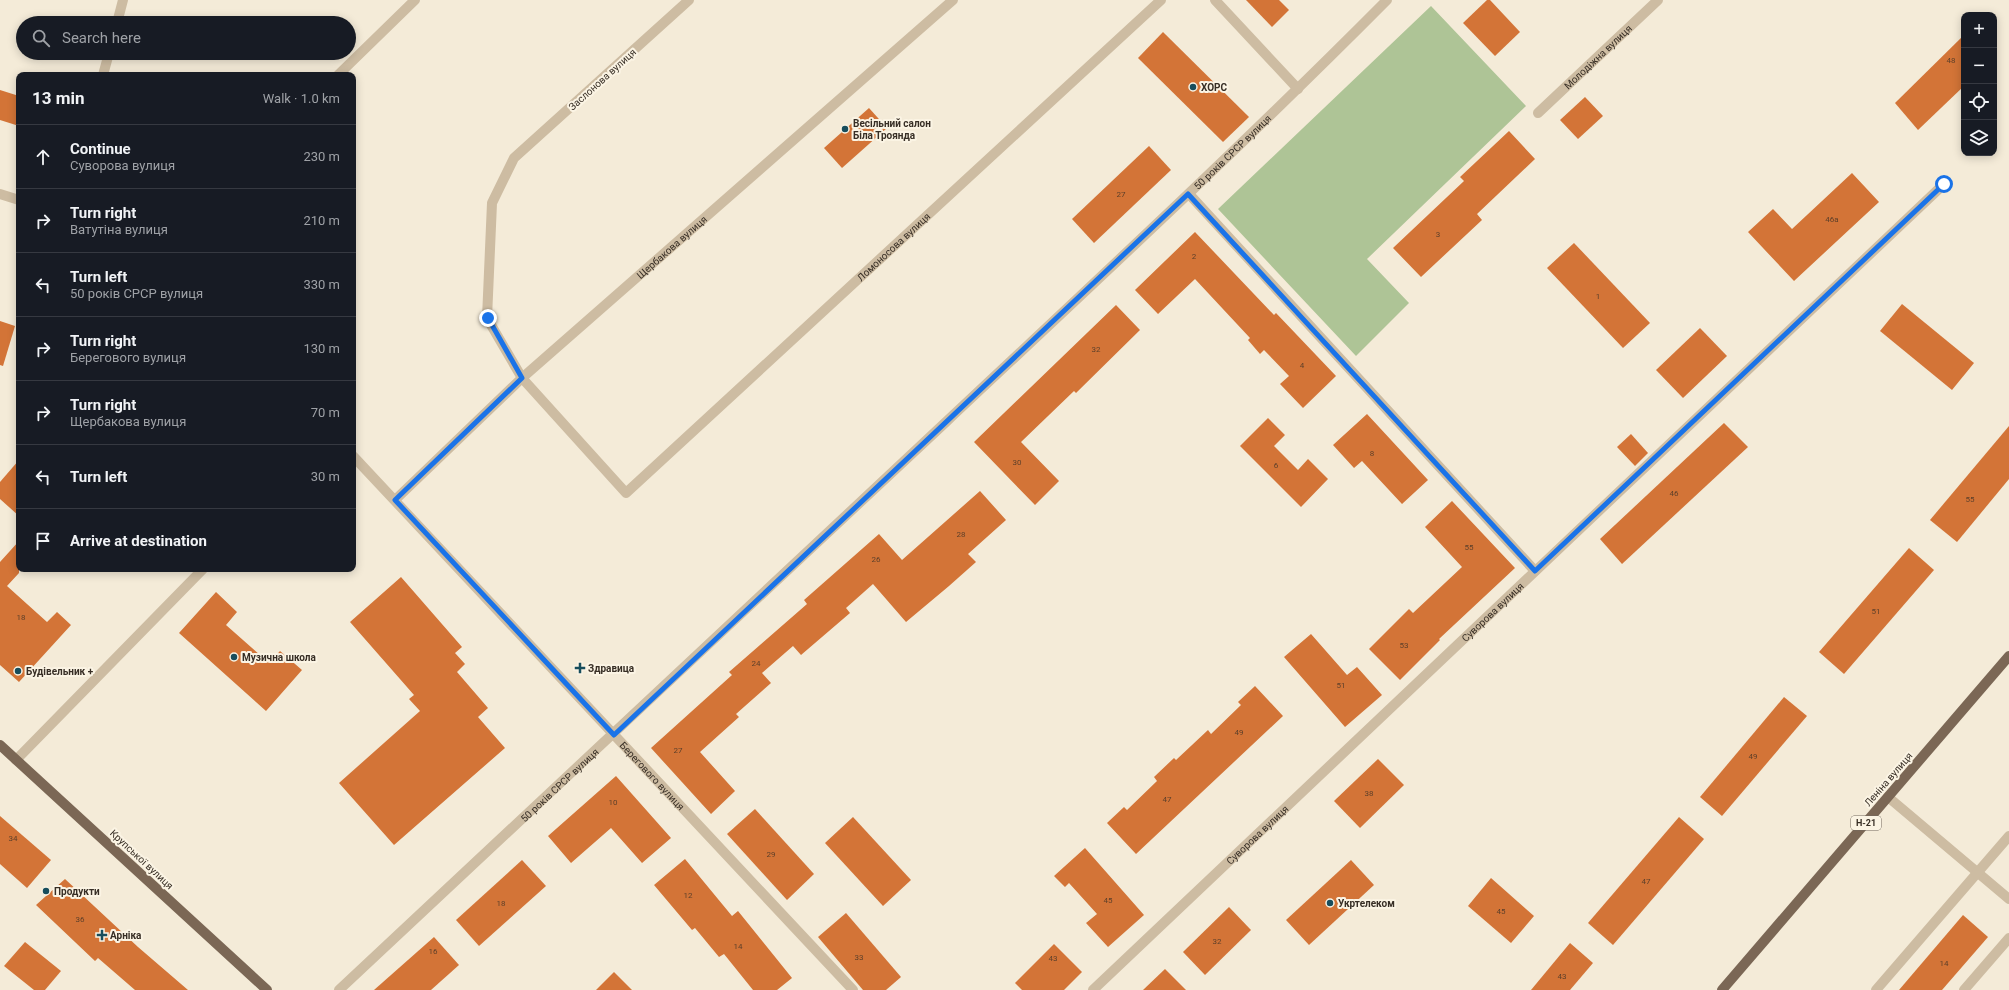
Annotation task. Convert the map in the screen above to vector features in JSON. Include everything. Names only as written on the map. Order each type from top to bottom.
[{"type":"main road","name":"Леніна вулиця","points":[[1722,990],[2009,656]]},
{"type":"main road","name":"Крупської вулиця","points":[[0,745],[267,990]]},
{"type":"street","points":[[119,16],[123,0]]},
{"type":"street","points":[[356,57],[415,0]]},
{"type":"street","name":"Заслонова вулиця","points":[[522,378],[488,318],[492,203],[514,158],[689,0]]},
{"type":"street","name":"Щербакова вулиця","points":[[395,500],[522,378],[953,0]]},
{"type":"street","name":"Ломоносова вулиця","points":[[522,378],[626,493],[1161,0]]},
{"type":"street","points":[[1215,0],[1298,89]]},
{"type":"street","name":"50 років СРСР вулиця","points":[[339,990],[614,735],[1188,194],[1298,89],[1387,0]]},
{"type":"street","name":"Молодіжна вулиця","points":[[1538,113],[1658,0]]},
{"type":"street","points":[[104,72],[107,60]]},
{"type":"street","points":[[341,72],[353,60]]},
{"type":"street","name":"Суворова вулиця","points":[[1093,990],[1944,184]]},
{"type":"street","points":[[0,194],[16,199]]},
{"type":"street","points":[[1188,194],[1535,571]]},
{"type":"street","name":"Берегового вулиця","points":[[356,459],[853,990]]},
{"type":"street","points":[[16,760],[200,572]]},
{"type":"street","points":[[1888,797],[2009,899]]},
{"type":"street","points":[[1876,990],[2009,836]]},
{"type":"street","points":[[1964,990],[2009,938]]},
{"type":"green space","points":[[1431,6],[1526,106],[1367,259],[1409,303],[1356,356],[1218,209]]},
{"type":"building","points":[[1246,0],[1279,0],[1289,10],[1272,27]]},
{"type":"building","points":[[1487,0],[1490,0],[1520,32],[1495,56],[1463,23]]},
{"type":"building","name":"ХОРС","points":[[1163,32],[1249,117],[1223,142],[1138,58]]},
{"type":"building","points":[[1961,38],[1961,89],[1918,130],[1895,103]]},
{"type":"building","points":[[0,90],[16,95],[16,125],[0,120]]},
{"type":"building","points":[[1585,97],[1603,116],[1578,139],[1560,120]]},
{"type":"building","points":[[869,108],[887,128],[842,168],[824,148]]},
{"type":"building","points":[[1509,131],[1535,159],[1477,214],[1482,220],[1421,277],[1393,248],[1464,181],[1460,177]]},
{"type":"building","points":[[1149,146],[1171,170],[1094,243],[1072,219]]},
{"type":"building","points":[[1852,173],[1879,202],[1794,281],[1748,232],[1773,209],[1792,229]]},
{"type":"building","points":[[1195,232],[1274,315],[1276,313],[1336,376],[1303,408],[1280,384],[1289,376],[1264,350],[1260,354],[1248,340],[1250,338],[1195,279],[1158,314],[1135,290]]},
{"type":"building","points":[[1574,243],[1650,323],[1623,348],[1547,268]]},
{"type":"building","points":[[1902,304],[1974,363],[1952,390],[1880,331]]},
{"type":"building","points":[[1116,305],[1140,330],[1076,393],[1074,391],[1021,442],[1059,481],[1035,505],[974,442]]},
{"type":"building","points":[[0,321],[15,326],[3,366],[0,365]]},
{"type":"building","points":[[1700,328],[1727,356],[1683,398],[1656,370]]},
{"type":"building","points":[[1367,414],[1428,480],[1402,504],[1362,461],[1354,468],[1333,445]]},
{"type":"building","points":[[1268,418],[1285,435],[1274,446],[1298,470],[1308,459],[1328,479],[1301,507],[1240,446]]},
{"type":"building","points":[[1724,423],[1748,447],[1622,564],[1600,539]]},
{"type":"building","points":[[2009,426],[2009,479],[1957,542],[1930,520]]},
{"type":"building","points":[[1631,434],[1648,453],[1635,466],[1617,447]]},
{"type":"building","points":[[16,463],[16,513],[0,499],[0,482]]},
{"type":"building","points":[[980,491],[1006,520],[968,554],[976,562],[906,622],[873,584],[846,608],[850,613],[801,655],[793,646],[762,673],[771,683],[736,714],[739,717],[700,752],[735,791],[711,814],[651,748],[732,675],[729,672],[807,604],[804,600],[879,534],[902,560]]},
{"type":"building","points":[[1452,501],[1515,568],[1439,639],[1440,640],[1400,680],[1369,649],[1409,609],[1413,613],[1462,567],[1425,527]]},
{"type":"building","points":[[16,544],[16,572],[19,573],[7,586],[47,622],[57,612],[71,625],[19,682],[0,665],[0,562]]},
{"type":"building","points":[[1909,548],[1934,570],[1844,674],[1819,652]]},
{"type":"building","points":[[401,577],[462,647],[455,653],[465,664],[457,672],[488,708],[478,717],[505,748],[394,845],[339,783],[420,711],[409,699],[414,695],[350,622]]},
{"type":"building","name":"Музична школа","points":[[216,592],[237,612],[226,625],[269,663],[280,651],[302,670],[266,711],[179,633]]},
{"type":"building","points":[[1311,634],[1347,675],[1357,667],[1382,695],[1345,727],[1284,657]]},
{"type":"building","points":[[1255,686],[1283,716],[1136,854],[1107,823],[1124,807],[1127,810],[1157,781],[1154,777],[1174,758],[1176,760],[1208,730],[1211,734],[1241,705],[1238,702]]},
{"type":"building","points":[[1784,697],[1807,716],[1722,816],[1700,797]]},
{"type":"building","points":[[1378,759],[1404,785],[1360,828],[1334,801]]},
{"type":"building","points":[[616,776],[671,838],[642,863],[611,828],[571,863],[548,836]]},
{"type":"building","points":[[755,809],[814,874],[787,900],[727,834]]},
{"type":"building","points":[[0,816],[51,860],[27,888],[0,864]]},
{"type":"building","points":[[853,817],[911,880],[883,906],[825,843]]},
{"type":"building","points":[[1679,817],[1704,839],[1613,945],[1588,923]]},
{"type":"building","points":[[1085,848],[1144,915],[1108,947],[1086,923],[1097,914],[1069,883],[1065,887],[1054,876]]},
{"type":"building","points":[[685,859],[732,916],[738,911],[792,978],[777,990],[753,990],[724,954],[719,957],[695,928],[692,930],[654,885]]},
{"type":"building","points":[[522,860],[546,886],[479,946],[456,920]]},
{"type":"building","name":"Укртелеком","points":[[1351,860],[1374,885],[1309,945],[1286,920]]},
{"type":"building","points":[[1491,878],[1534,916],[1511,943],[1468,906]]},
{"type":"building","points":[[65,879],[138,947],[188,990],[135,990],[98,958],[95,961],[36,905]]},
{"type":"building","points":[[1229,907],[1251,930],[1205,975],[1183,952]]},
{"type":"building","points":[[846,913],[901,977],[886,990],[863,990],[818,937]]},
{"type":"building","points":[[1963,915],[1988,937],[1942,990],[1899,990]]},
{"type":"building","points":[[434,937],[459,965],[431,990],[374,990]]},
{"type":"building","points":[[25,942],[61,971],[45,990],[34,990],[4,966]]},
{"type":"building","points":[[1570,943],[1593,963],[1570,990],[1531,990]]},
{"type":"building","points":[[1054,944],[1082,972],[1064,990],[1022,990],[1015,983]]},
{"type":"building","points":[[1165,969],[1186,990],[1143,990]]},
{"type":"building","points":[[614,972],[632,990],[596,990]]},
{"type":"place","name":"ХОРС","points":[[1193,87]]},
{"type":"place","name":"Весільний салон Біла Троянда","points":[[845,129]]},
{"type":"place","name":"Музична школа","points":[[234,657]]},
{"type":"place","name":"Здравица","points":[[580,668]]},
{"type":"place","name":"Будівельник +","points":[[18,671]]},
{"type":"place","name":"Продукти","points":[[46,891]]},
{"type":"place","name":"Укртелеком","points":[[1330,903]]},
{"type":"place","name":"Арніка","points":[[102,935]]},
{"type":"route","points":[[488,318],[522,378],[395,500],[614,735],[1188,194],[1535,571],[1944,184]]}]
